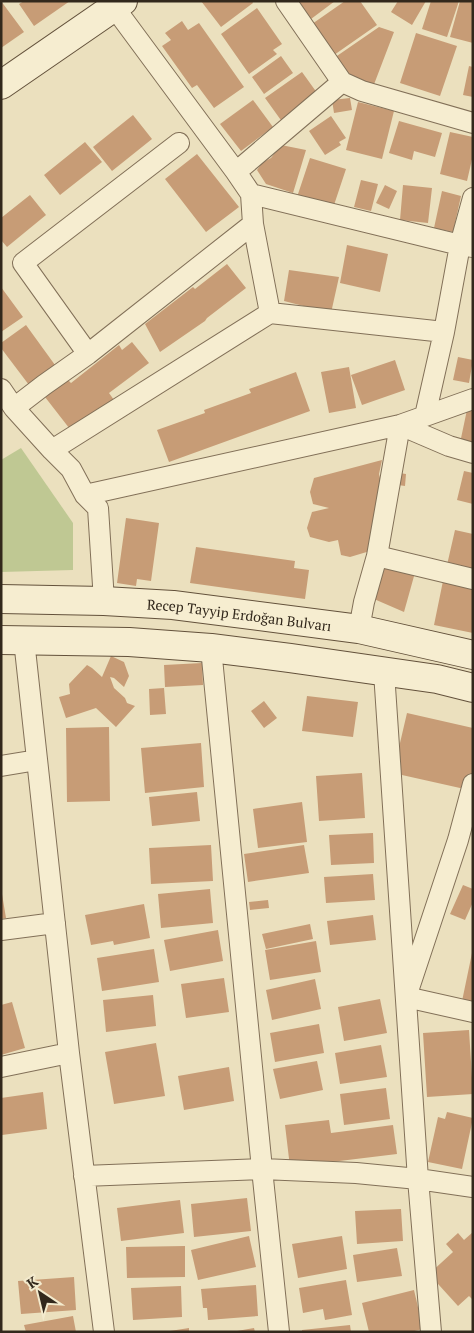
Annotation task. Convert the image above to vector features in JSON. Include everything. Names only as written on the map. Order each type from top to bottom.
[{"type":"main road","points":[[1,85],[118,4]]},
{"type":"main road","name":"Recep Tayyip Erdoğan Bulvarı","points":[[1,599],[104,601],[173,605],[359,630],[473,654]]},
{"type":"main road","points":[[13,640],[129,642],[211,648],[384,672],[473,688]]},
{"type":"street","points":[[286,1],[342,82],[362,92],[473,123]]},
{"type":"street","points":[[118,4],[250,194],[253,224],[270,313]]},
{"type":"street","points":[[236,172],[342,82]]},
{"type":"street","points":[[88,354],[23,263],[179,143]]},
{"type":"street","points":[[250,194],[467,246]]},
{"type":"street","points":[[425,416],[444,332],[467,246],[473,198]]},
{"type":"street","points":[[14,408],[88,354],[253,224]]},
{"type":"street","points":[[52,450],[270,313],[444,332]]},
{"type":"street","points":[[1,389],[14,408],[71,469],[85,495],[98,508],[104,601]]},
{"type":"street","points":[[85,495],[400,424],[473,399]]},
{"type":"street","points":[[400,424],[449,446],[473,453]]},
{"type":"street","points":[[359,630],[364,602],[377,556],[400,424]]},
{"type":"street","points":[[377,556],[473,579]]},
{"type":"street","points":[[13,640],[37,760],[69,1053],[104,1332]]},
{"type":"street","points":[[211,648],[279,1332]]},
{"type":"street","points":[[384,672],[430,1332]]},
{"type":"street","points":[[1,766],[37,760]]},
{"type":"street","points":[[406,997],[465,842],[473,784]]},
{"type":"street","points":[[1,930],[55,923]]},
{"type":"street","points":[[406,997],[473,1012]]},
{"type":"street","points":[[1,1067],[69,1053]]},
{"type":"street","points":[[84,1176],[262,1169],[356,1173],[473,1187]]},
{"type":"green space","points":[[21,448],[73,523],[73,570],[1,572],[1,460]]},
{"type":"building","points":[[1,1],[24,32],[1,48]]},
{"type":"building","points":[[24,1],[70,1],[34,26],[19,4]]},
{"type":"building","points":[[201,1],[252,1],[253,3],[221,27]]},
{"type":"building","points":[[298,1],[335,1],[311,19]]},
{"type":"building","points":[[345,1],[360,1],[377,25],[334,55],[312,24]]},
{"type":"building","points":[[398,1],[426,1],[412,25],[391,12]]},
{"type":"building","points":[[431,1],[459,1],[447,37],[422,29]]},
{"type":"building","points":[[460,1],[473,1],[473,43],[450,37]]},
{"type":"building","points":[[257,8],[282,44],[273,50],[277,54],[249,74],[221,34]]},
{"type":"building","points":[[182,21],[188,30],[199,23],[244,87],[214,108],[197,85],[192,88],[162,46],[171,40],[165,33]]},
{"type":"building","points":[[379,27],[394,32],[373,87],[347,78],[334,58]]},
{"type":"building","points":[[416,33],[457,46],[440,96],[400,83]]},
{"type":"building","points":[[281,56],[293,73],[264,94],[252,77]]},
{"type":"building","points":[[469,66],[473,67],[473,97],[463,95]]},
{"type":"building","points":[[302,72],[320,97],[283,123],[265,98]]},
{"type":"building","points":[[350,98],[352,110],[334,113],[332,100]]},
{"type":"building","points":[[253,100],[273,127],[241,151],[220,124]]},
{"type":"building","points":[[358,102],[394,111],[382,159],[346,150]]},
{"type":"building","points":[[133,115],[152,139],[112,171],[93,147]]},
{"type":"building","points":[[331,116],[346,138],[339,142],[341,145],[325,155],[309,131]]},
{"type":"building","points":[[399,121],[442,133],[435,157],[414,151],[412,160],[389,153]]},
{"type":"building","points":[[450,132],[473,137],[473,155],[467,181],[440,174]]},
{"type":"building","points":[[85,142],[102,162],[60,195],[44,175]]},
{"type":"building","points":[[281,145],[306,150],[293,193],[266,184],[257,170],[262,163],[271,158]]},
{"type":"building","points":[[197,154],[239,207],[206,232],[165,179]]},
{"type":"building","points":[[310,158],[346,169],[333,208],[297,197]]},
{"type":"building","points":[[361,180],[378,184],[371,211],[354,207]]},
{"type":"building","points":[[385,185],[397,191],[389,209],[376,203]]},
{"type":"building","points":[[403,185],[432,188],[428,223],[400,220]]},
{"type":"building","points":[[442,191],[461,196],[453,232],[434,228]]},
{"type":"building","points":[[30,195],[46,215],[7,247],[1,240],[1,218]]},
{"type":"building","points":[[347,245],[388,254],[380,292],[340,283]]},
{"type":"building","points":[[227,264],[246,288],[205,321],[160,352],[145,324],[193,287],[195,289]]},
{"type":"building","points":[[289,270],[339,277],[331,313],[284,301]]},
{"type":"building","points":[[1,287],[23,317],[1,332]]},
{"type":"building","points":[[26,325],[55,365],[29,385],[1,348],[1,343]]},
{"type":"building","points":[[132,342],[149,363],[109,393],[114,400],[73,433],[45,397],[68,380],[71,383],[119,345],[122,350]]},
{"type":"building","points":[[458,357],[473,360],[469,383],[453,380]]},
{"type":"building","points":[[395,360],[405,390],[362,405],[351,375]]},
{"type":"building","points":[[349,367],[356,408],[329,413],[321,372]]},
{"type":"building","points":[[296,372],[310,411],[169,462],[157,430],[205,413],[204,410],[251,393],[249,389]]},
{"type":"building","points":[[468,405],[473,406],[473,445],[460,443]]},
{"type":"building","points":[[382,460],[379,474],[382,487],[370,551],[350,557],[341,555],[338,540],[329,542],[310,537],[307,528],[312,512],[329,508],[313,504],[310,492],[314,478]]},
{"type":"building","points":[[464,471],[473,473],[473,504],[457,500]]},
{"type":"building","points":[[399,473],[406,474],[405,486],[398,485]]},
{"type":"building","points":[[126,518],[159,523],[151,581],[137,579],[136,586],[117,583]]},
{"type":"building","points":[[455,530],[473,534],[473,571],[447,565]]},
{"type":"building","points":[[196,547],[295,561],[294,568],[309,570],[305,599],[190,583]]},
{"type":"building","points":[[384,561],[416,569],[404,612],[374,599]]},
{"type":"building","points":[[443,581],[473,587],[473,633],[434,625]]},
{"type":"building","points":[[111,656],[124,662],[129,676],[124,687],[114,678],[110,677],[114,688],[125,698],[127,703],[135,706],[116,727],[96,708],[66,718],[59,697],[70,694],[69,684],[87,665],[102,677]]},
{"type":"building","points":[[202,663],[203,685],[165,687],[164,665]]},
{"type":"building","points":[[164,688],[166,714],[150,715],[149,689]]},
{"type":"building","points":[[307,696],[358,702],[353,737],[302,731]]},
{"type":"building","points":[[264,701],[277,718],[264,728],[251,711]]},
{"type":"building","points":[[407,713],[473,728],[473,773],[469,790],[393,773]]},
{"type":"building","points":[[109,727],[110,801],[67,802],[66,728]]},
{"type":"building","points":[[201,743],[204,787],[145,793],[141,748]]},
{"type":"building","points":[[362,773],[365,818],[319,821],[316,776]]},
{"type":"building","points":[[197,792],[200,821],[152,826],[149,797]]},
{"type":"building","points":[[302,802],[307,842],[258,848],[253,809]]},
{"type":"building","points":[[373,833],[374,863],[331,865],[329,835]]},
{"type":"building","points":[[211,845],[213,881],[151,884],[149,848]]},
{"type":"building","points":[[304,845],[309,873],[248,882],[244,854]]},
{"type":"building","points":[[373,874],[375,900],[326,903],[324,877]]},
{"type":"building","points":[[463,885],[473,889],[473,902],[465,920],[450,914]]},
{"type":"building","points":[[210,889],[213,923],[161,928],[158,894]]},
{"type":"building","points":[[1,894],[6,918],[1,919]]},
{"type":"building","points":[[268,900],[269,908],[250,910],[249,902]]},
{"type":"building","points":[[144,904],[150,938],[114,945],[113,941],[91,945],[85,915]]},
{"type":"building","points":[[373,915],[376,940],[330,945],[327,921]]},
{"type":"building","points":[[310,924],[313,939],[266,949],[262,934]]},
{"type":"building","points":[[218,930],[223,961],[170,971],[164,940]]},
{"type":"building","points":[[316,941],[321,972],[270,980],[265,950]]},
{"type":"building","points":[[154,949],[159,982],[102,991],[97,958]]},
{"type":"building","points":[[473,953],[473,1009],[461,1006]]},
{"type":"building","points":[[224,978],[229,1012],[186,1018],[181,984]]},
{"type":"building","points":[[315,979],[321,1009],[272,1020],[266,990]]},
{"type":"building","points":[[153,995],[156,1026],[106,1032],[103,1000]]},
{"type":"building","points":[[380,999],[387,1033],[344,1041],[338,1007]]},
{"type":"building","points":[[12,1002],[25,1048],[1,1055],[1,1005]]},
{"type":"building","points":[[319,1024],[324,1053],[275,1062],[270,1033]]},
{"type":"building","points":[[469,1030],[473,1094],[427,1097],[423,1033]]},
{"type":"building","points":[[156,1043],[165,1096],[114,1104],[105,1052]]},
{"type":"building","points":[[381,1045],[387,1077],[340,1084],[335,1053]]},
{"type":"building","points":[[317,1061],[323,1090],[280,1099],[273,1069]]},
{"type":"building","points":[[229,1067],[234,1101],[184,1110],[178,1076]]},
{"type":"building","points":[[386,1088],[390,1119],[344,1125],[340,1094]]},
{"type":"building","points":[[43,1092],[47,1129],[2,1135],[1,1098]]},
{"type":"building","points":[[447,1112],[473,1118],[462,1169],[428,1162],[438,1117],[445,1119]]},
{"type":"building","points":[[329,1120],[331,1133],[393,1125],[397,1154],[290,1167],[285,1125]]},
{"type":"building","points":[[247,1198],[251,1231],[194,1237],[191,1204]]},
{"type":"building","points":[[180,1200],[184,1233],[121,1241],[117,1208]]},
{"type":"building","points":[[401,1209],[403,1241],[357,1244],[355,1211]]},
{"type":"building","points":[[473,1232],[473,1300],[469,1296],[458,1306],[429,1274],[453,1252],[446,1244],[458,1233],[464,1240]]},
{"type":"building","points":[[249,1236],[256,1267],[198,1280],[191,1250]]},
{"type":"building","points":[[342,1236],[347,1269],[298,1278],[292,1244]]},
{"type":"building","points":[[185,1246],[185,1277],[127,1278],[126,1247]]},
{"type":"building","points":[[397,1248],[402,1276],[357,1282],[353,1255]]},
{"type":"building","points":[[74,1277],[76,1310],[21,1314],[18,1281]]},
{"type":"building","points":[[346,1280],[352,1315],[325,1320],[323,1309],[303,1313],[299,1288]]},
{"type":"building","points":[[256,1285],[258,1316],[208,1320],[207,1308],[203,1308],[201,1289]]},
{"type":"building","points":[[181,1286],[182,1317],[133,1320],[131,1288]]},
{"type":"building","points":[[414,1290],[423,1329],[410,1332],[369,1332],[362,1303]]},
{"type":"building","points":[[73,1316],[76,1332],[26,1332],[24,1325]]},
{"type":"building","points":[[350,1325],[351,1332],[302,1332],[302,1330]]},
{"type":"building","points":[[189,1328],[189,1332],[170,1332],[170,1331]]},
{"type":"building","points":[[254,1328],[255,1332],[237,1332],[237,1331]]}]
